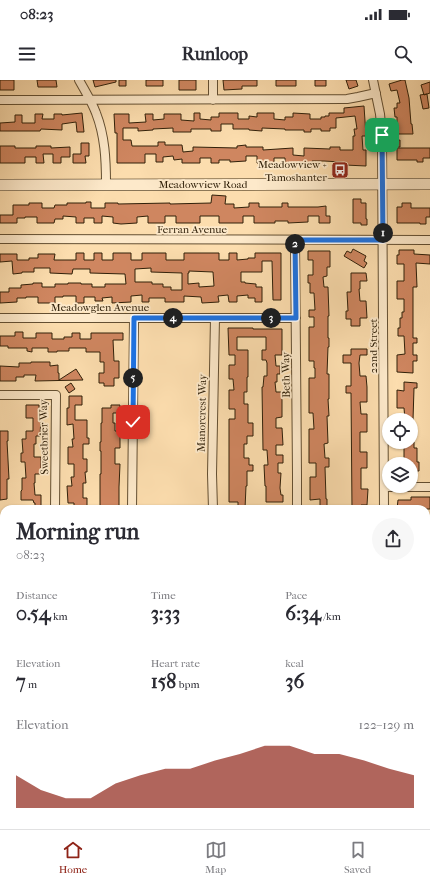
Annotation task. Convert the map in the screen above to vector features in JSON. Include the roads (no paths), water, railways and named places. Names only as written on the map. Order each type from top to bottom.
[{"type":"main road","name":"Meadowview Road","points":[[0,184],[430,184]]},
{"type":"street","points":[[79,80],[90,100],[100,124],[105,144],[106,184]]},
{"type":"street","points":[[213,80],[213,100]]},
{"type":"street","name":"22nd Street","points":[[373,80],[380,114],[382,135],[384,457]]},
{"type":"street","points":[[0,100],[347,99],[376,93]]},
{"type":"street","name":"Ferran Avenue","points":[[0,239],[430,240]]},
{"type":"street","name":"Beth Way","points":[[295,240],[298,474],[296,505]]},
{"type":"street","name":"Meadowglen Avenue","points":[[0,318],[296,318]]},
{"type":"street","points":[[132,505],[134,318]]},
{"type":"street","name":"Manorcrest Way","points":[[213,505],[212,474],[215,318]]},
{"type":"street","name":"Sweetbrier Way","points":[[0,395],[56,395],[55,505]]},
{"type":"street","points":[[418,487],[430,487]]},
{"type":"street","name":"22nd Street","points":[[384,493],[384,505]]},
{"type":"place","name":"Meadowview + Tamoshanter","points":[[340,170]]}]
